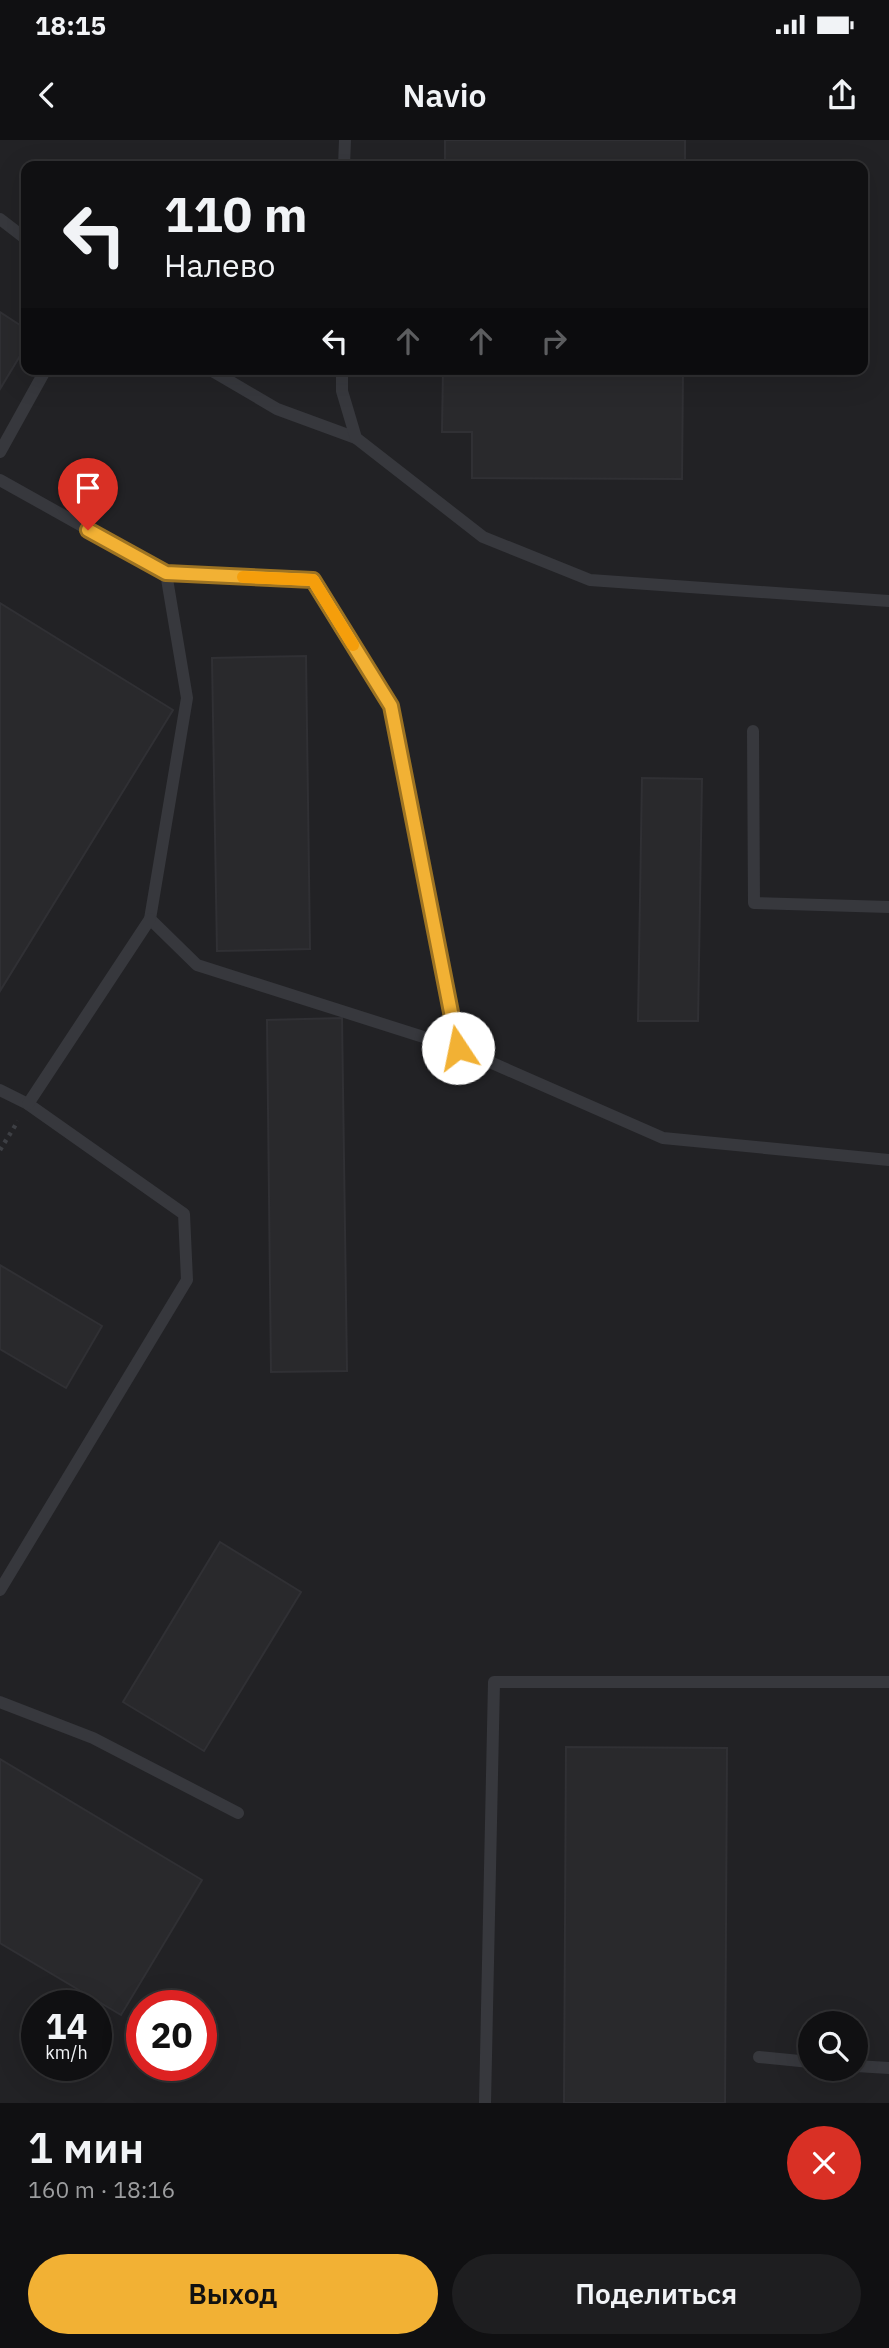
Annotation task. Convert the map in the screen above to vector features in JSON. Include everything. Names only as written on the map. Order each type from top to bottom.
[{"type":"lane","points":[[344,161],[345,140]]},
{"type":"lane","points":[[0,219],[21,235]]},
{"type":"lane","points":[[0,452],[43,375]]},
{"type":"lane","points":[[219,375],[277,408],[356,438],[483,537],[590,580],[889,601]]},
{"type":"lane","points":[[342,375],[342,391],[356,438]]},
{"type":"lane","points":[[0,480],[166,573],[313,580],[391,706],[458,1048]]},
{"type":"lane","points":[[28,1104],[150,919],[187,698],[166,573]]},
{"type":"lane","points":[[753,732],[754,903],[889,907]]},
{"type":"lane","points":[[150,919],[197,965],[458,1048],[663,1138],[889,1160]]},
{"type":"lane","points":[[0,1090],[28,1104],[184,1214],[187,1280],[0,1590]]},
{"type":"lane","points":[[485,2103],[494,1682],[889,1682]]},
{"type":"lane","points":[[0,1702],[93,1738],[238,1813]]},
{"type":"lane","points":[[759,2057],[798,2061]]},
{"type":"lane","points":[[868,2067],[889,2068]]},
{"type":"path","points":[[0,1150],[28,1104]]},
{"type":"shaded area","points":[[0,140],[889,140],[889,2103],[0,2103]]},
{"type":"building","points":[[445,140],[685,140],[685,161],[445,161]]},
{"type":"building","points":[[0,312],[21,326],[21,354],[0,389]]},
{"type":"building","points":[[443,375],[683,375],[682,479],[472,478],[472,432],[442,432]]},
{"type":"building","points":[[0,603],[173,710],[0,991]]},
{"type":"building","points":[[306,656],[310,949],[217,951],[212,658]]},
{"type":"building","points":[[642,778],[702,779],[698,1021],[638,1021]]},
{"type":"building","points":[[342,1018],[347,1371],[271,1372],[267,1020]]},
{"type":"building","points":[[0,1265],[102,1326],[66,1388],[0,1349]]},
{"type":"building","points":[[220,1542],[301,1592],[204,1751],[123,1702]]},
{"type":"building","points":[[566,1747],[727,1748],[725,2103],[564,2103]]},
{"type":"building","points":[[0,1759],[202,1880],[136,1990],[126,1990],[126,2007],[121,2015],[112,2010],[112,1990],[79,1990],[0,1943]]},
{"type":"slow traffic","points":[[243,577],[313,580],[353,645]]},
{"type":"route","points":[[88,530],[166,573],[313,580],[391,706],[458,1048]]}]
